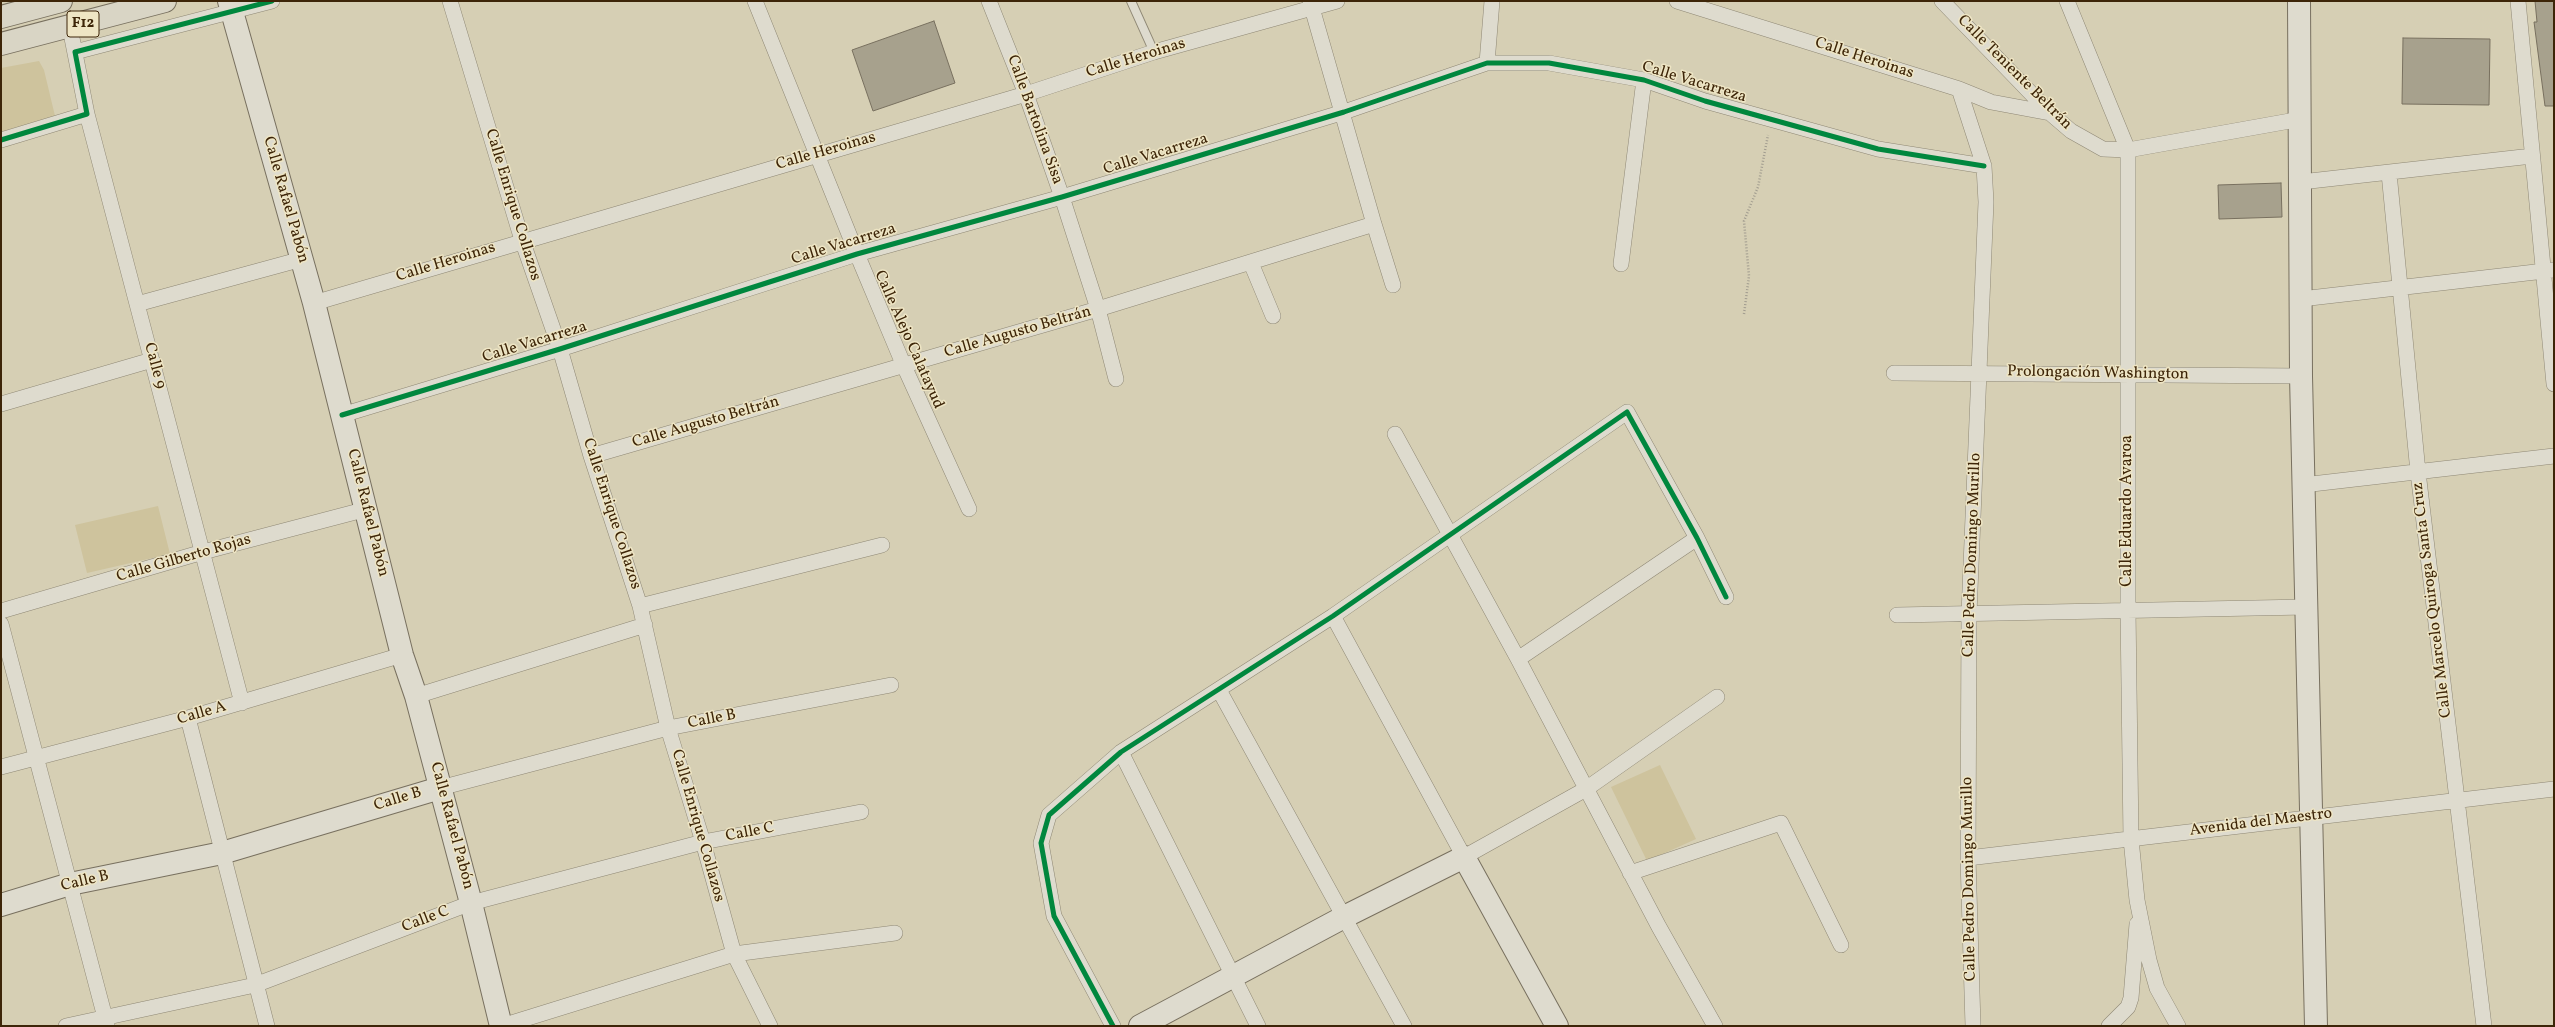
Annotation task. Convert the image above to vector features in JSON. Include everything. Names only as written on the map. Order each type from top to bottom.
[{"type":"main road","name":"F12","points":[[1,17],[60,1]]},
{"type":"main road","name":"F12","points":[[1,44],[70,28],[165,1]]},
{"type":"street","points":[[75,52],[231,6],[272,1]]},
{"type":"street","name":"Calle Enrique Collazos","points":[[450,1],[522,240],[560,350],[591,456],[640,606],[668,728],[704,842],[734,954],[770,1026]]},
{"type":"street","name":"Calle Alejo Calatayud","points":[[755,1],[904,366],[969,509]]},
{"type":"street","name":"Calle Bartolina Sisa","points":[[988,1],[1026,94],[1062,197],[1098,309],[1116,379]]},
{"type":"street","name":"Calle Heroinas","points":[[314,304],[522,240],[1026,94],[1154,52],[1312,5],[1338,1]]},
{"type":"street","points":[[1487,63],[1492,1]]},
{"type":"street","name":"Calle Heroinas","points":[[1678,1],[1958,89],[1991,102],[2050,113]]},
{"type":"street","name":"Calle Teniente Beltrán","points":[[1942,1],[2050,113],[2071,132],[2103,149],[2128,150],[2301,119]]},
{"type":"street","name":"Calle Eduardo Avaroa","points":[[2066,1],[2128,150],[2128,610],[2131,838],[2138,905],[2157,988],[2178,1026]]},
{"type":"street","points":[[2299,1],[2301,119],[2301,376],[2316,1026]]},
{"type":"street","points":[[2518,1],[2532,156],[2549,271],[2554,384]]},
{"type":"street","points":[[1312,5],[1344,112],[1374,224],[1394,285]]},
{"type":"street","name":"Calle Rafael Pabón","points":[[231,6],[314,304],[367,509],[402,655],[416,696],[471,902],[501,1026]]},
{"type":"street","name":"Calle 9","points":[[70,28],[87,114],[242,703]]},
{"type":"street","name":"Calle Vacarreza","points":[[342,415],[560,350],[857,254],[1062,197],[1344,112],[1487,63],[1549,63],[1644,80],[1771,119],[1878,149],[1984,166]]},
{"type":"street","points":[[1621,264],[1644,80]]},
{"type":"street","name":"Calle Pedro Domingo Murillo","points":[[1958,89],[1984,166],[1986,202],[1969,614],[1968,858],[1972,1026]]},
{"type":"street","points":[[1,140],[87,114]]},
{"type":"street","points":[[2301,182],[2532,156]]},
{"type":"street","name":"Calle Marcelo Quiroga Santa Cruz","points":[[2389,173],[2402,288],[2418,472],[2484,1026]]},
{"type":"street","name":"Calle Augusto Beltrán","points":[[591,456],[1251,264],[1374,224]]},
{"type":"street","points":[[137,304],[302,259]]},
{"type":"street","points":[[1251,264],[1273,316]]},
{"type":"street","points":[[2301,299],[2549,271]]},
{"type":"street","points":[[1,404],[152,360]]},
{"type":"street","name":"Prolongación Washington","points":[[1894,373],[2301,376]]},
{"type":"street","points":[[1113,1026],[1054,916],[1041,843],[1049,815],[1121,752],[1333,616],[1627,412],[1697,538],[1726,597]]},
{"type":"street","points":[[1395,434],[1518,658],[1630,873],[1715,1026]]},
{"type":"street","points":[[2303,485],[2554,456]]},
{"type":"street","name":"Calle Gilberto Rojas","points":[[1,611],[203,552],[367,509]]},
{"type":"street","points":[[1518,658],[1697,538]]},
{"type":"street","points":[[640,606],[882,545]]},
{"type":"street","points":[[1897,615],[2306,607]]},
{"type":"street","points":[[1333,616],[1557,1026]]},
{"type":"street","points":[[1,624],[106,1021]]},
{"type":"street","points":[[416,696],[645,625]]},
{"type":"street","name":"Calle A","points":[[1,767],[242,703],[402,655]]},
{"type":"street","name":"Calle B","points":[[1,905],[70,884],[222,854],[440,788],[668,728],[891,684]]},
{"type":"street","points":[[1219,690],[1404,1026]]},
{"type":"street","points":[[1140,1026],[1233,978],[1344,917],[1464,857],[1586,789],[1717,697]]},
{"type":"street","points":[[188,718],[255,986],[267,1026]]},
{"type":"street","points":[[1121,752],[1258,1026]]},
{"type":"street","name":"Avenida del Maestro","points":[[1968,858],[2554,789]]},
{"type":"street","name":"Calle C","points":[[66,1026],[106,1021],[255,986],[471,902],[704,842],[861,812]]},
{"type":"street","points":[[1630,873],[1781,823],[1841,945]]},
{"type":"street","points":[[2109,1026],[2128,1007],[2131,998],[2138,905]]},
{"type":"street","points":[[501,1026],[734,954],[895,933]]},
{"type":"lane","points":[[1131,1],[1154,52]]},
{"type":"path","points":[[1744,314],[1750,276],[1744,220],[1758,187],[1771,119]]},
{"type":"shaded area","points":[[39,61],[44,70],[55,116],[1,137],[1,68]]},
{"type":"shaded area","points":[[158,506],[170,554],[87,573],[75,525]]},
{"type":"shaded area","points":[[1660,765],[1696,839],[1647,861],[1611,787]]},
{"type":"building","points":[[2535,1],[2554,1],[2554,106],[2545,106],[2534,22],[2537,22]]},
{"type":"building","points":[[934,21],[955,83],[873,111],[852,50]]},
{"type":"building","points":[[2403,38],[2490,39],[2489,105],[2402,104]]},
{"type":"building","points":[[2281,183],[2282,217],[2219,219],[2218,185]]},
{"type":"cycle path","points":[[1,140],[87,114],[75,52],[272,1]]},
{"type":"cycle path","points":[[342,415],[560,349],[857,254],[1062,197],[1344,112],[1487,63],[1549,63],[1644,80],[1705,101],[1878,149],[1984,166]]},
{"type":"cycle path","points":[[1113,1026],[1054,916],[1041,843],[1049,815],[1121,752],[1333,616],[1627,412],[1697,538],[1726,597]]}]
